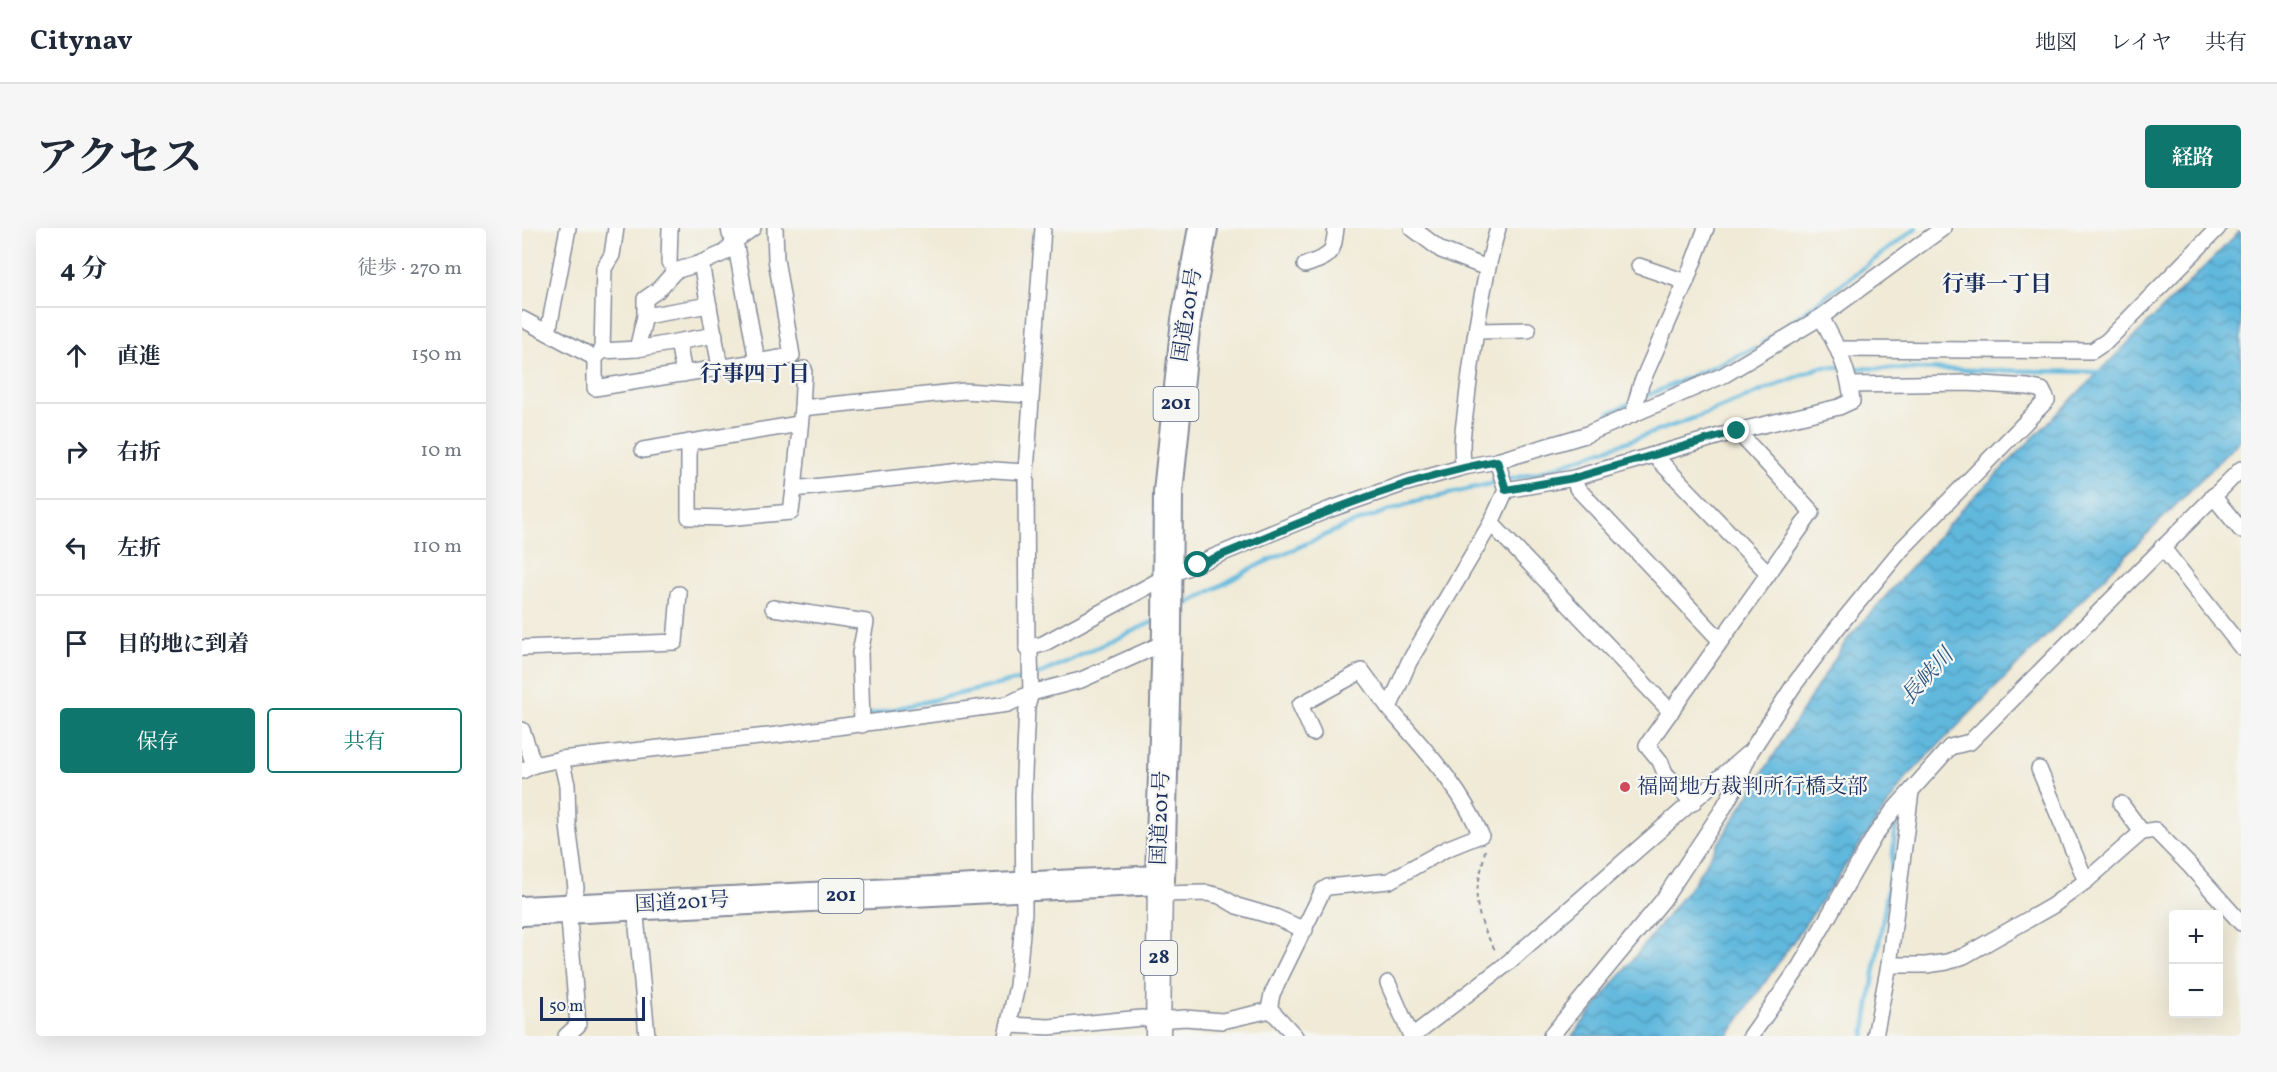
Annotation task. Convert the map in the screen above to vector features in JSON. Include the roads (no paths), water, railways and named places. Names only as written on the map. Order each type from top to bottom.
[{"type":"highway","name":"国道201号","points":[[522,911],[1023,888],[1160,887],[1168,492],[1176,397],[1186,320],[1203,228]]},
{"type":"main road","name":"28","points":[[1158,1028],[1160,887]]},
{"type":"street","points":[[548,333],[568,228]]},
{"type":"street","points":[[616,228],[612,255],[604,268],[596,388],[792,356],[793,351],[776,259],[775,228]]},
{"type":"street","points":[[669,262],[670,228]]},
{"type":"street","points":[[638,349],[645,316],[645,299],[658,290],[675,271],[724,253],[732,235],[753,228]]},
{"type":"street","points":[[1043,228],[1026,472],[1031,689],[1027,707],[1023,785],[1024,912],[1017,986],[1008,1030],[1094,1024],[1126,1019],[1158,1028],[1185,1018],[1231,1020],[1269,1010],[1274,1012],[1294,1036]]},
{"type":"street","points":[[1305,265],[1326,258],[1333,249],[1336,228]]},
{"type":"street","points":[[1412,228],[1441,250],[1487,268]]},
{"type":"street","points":[[1464,467],[1461,452],[1477,331],[1487,268],[1498,228]]},
{"type":"street","points":[[1633,414],[1641,384],[1686,282],[1706,228]]},
{"type":"street","points":[[1029,651],[1167,579],[1328,510],[1403,483],[1464,467],[1498,465],[1585,435],[1724,375],[1821,317],[1943,228]]},
{"type":"street","points":[[1840,353],[2092,351],[2107,341],[2218,228]]},
{"type":"street","points":[[732,235],[757,361]]},
{"type":"street","points":[[701,263],[720,367]]},
{"type":"street","points":[[1639,266],[1686,282]]},
{"type":"street","points":[[645,316],[709,305]]},
{"type":"street","points":[[1506,490],[1574,478],[1737,431],[1839,407],[1852,401],[1851,386],[1840,353],[1821,317]]},
{"type":"street","points":[[522,319],[548,333],[599,354],[714,335]]},
{"type":"street","points":[[1477,331],[1528,330]]},
{"type":"street","points":[[678,342],[684,374]]},
{"type":"street","points":[[689,442],[689,517],[726,518],[791,512],[804,369]]},
{"type":"street","points":[[1551,1036],[1651,916],[1721,812],[1751,751],[1801,675],[1837,628],[1901,550],[2047,400],[2042,390],[2028,387],[1967,383],[1851,386]]},
{"type":"street","points":[[802,408],[964,391],[1031,395]]},
{"type":"street","points":[[643,450],[799,424]]},
{"type":"street","points":[[1693,803],[1665,773],[1660,761],[1647,745],[1812,512],[1737,431]]},
{"type":"street","points":[[1654,455],[1768,573]]},
{"type":"street","points":[[1389,708],[1409,662],[1491,523],[1506,490],[1498,465]]},
{"type":"street","points":[[794,489],[980,469],[1026,472]]},
{"type":"street","points":[[1751,1036],[1800,966],[1875,834],[1911,791],[1950,747],[1970,742],[2241,469]]},
{"type":"street","points":[[1574,478],[1577,488],[1720,640]]},
{"type":"street","points":[[2213,496],[2241,530]]},
{"type":"street","points":[[1491,523],[1671,712]]},
{"type":"street","points":[[2162,547],[2241,647]]},
{"type":"street","points":[[522,648],[675,642],[679,594]]},
{"type":"street","points":[[773,608],[866,622],[860,653],[862,724]]},
{"type":"street","points":[[522,730],[528,768],[561,759],[862,724],[1008,704],[1031,689],[1081,680],[1166,636]]},
{"type":"street","points":[[1269,1010],[1272,994],[1305,930],[1319,895],[1328,887],[1389,881],[1446,849],[1481,835],[1452,783],[1389,708],[1362,671],[1300,705],[1313,733]]},
{"type":"street","points":[[1388,983],[1411,1036],[1504,966],[1708,791],[1751,751]]},
{"type":"street","points":[[561,759],[567,785],[568,826],[576,888],[568,908],[578,1025],[566,1036]]},
{"type":"street","points":[[2039,770],[2086,881]]},
{"type":"street","points":[[1708,791],[1720,804],[1721,812]]},
{"type":"street","points":[[1875,1036],[1889,965],[1911,791]]},
{"type":"street","points":[[2121,804],[2142,832]]},
{"type":"street","points":[[1889,965],[1926,965],[1947,962],[1964,956],[2052,906],[2086,881],[2142,832],[2155,830],[2241,923]]},
{"type":"street","points":[[1160,887],[1220,896],[1237,906],[1275,917],[1305,930]]},
{"type":"street","points":[[635,905],[647,1036]]},
{"type":"water","name":"長峡川","points":[[2241,230],[2241,439],[1906,778],[1728,1036],[1572,1036],[1694,882],[1846,641],[1966,505]]},
{"type":"waterway","points":[[1762,344],[1916,228]]},
{"type":"waterway","points":[[1642,398],[1755,348]]},
{"type":"waterway","points":[[1178,609],[1256,566],[1348,525],[1413,502],[1541,472],[1697,417],[1821,367],[1840,367]]},
{"type":"waterway","points":[[1849,368],[2099,372],[2104,374]]},
{"type":"waterway","points":[[1609,413],[1631,403]]},
{"type":"waterway","points":[[865,716],[1035,676],[1157,620]]},
{"type":"waterway","points":[[1864,1036],[1892,863],[1897,813]]},
{"type":"place","name":"福岡地方裁判所行橋支部","points":[[1625,787]]},
{"type":"district","name":"行事一丁目","points":[[1997,285]]},
{"type":"district","name":"行事四丁目","points":[[755,375]]}]
